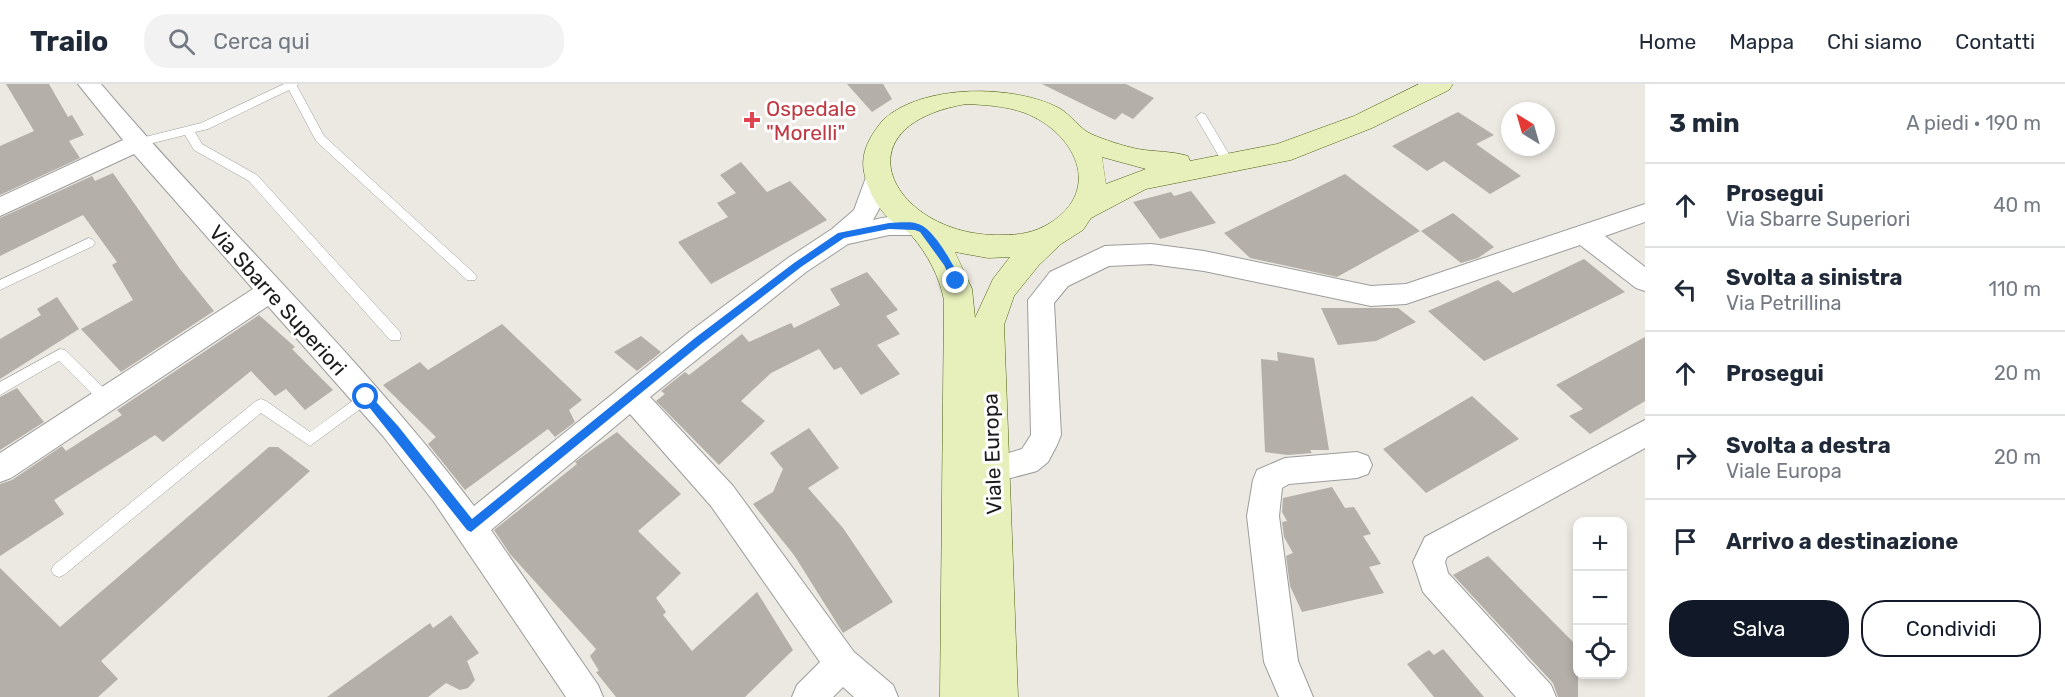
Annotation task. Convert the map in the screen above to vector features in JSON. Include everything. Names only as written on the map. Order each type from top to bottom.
[{"type":"main road","points":[[966,84],[909,111],[888,129],[876,152],[877,178],[891,204],[920,228],[955,242],[989,248],[1024,245],[1054,235],[1071,224],[1084,210],[1140,180],[1219,163],[1281,153],[1363,122],[1440,84]]},
{"type":"main road","points":[[1035,84],[1075,135],[1092,163],[1093,187],[1084,210]]},
{"type":"main road","points":[[938,99],[966,95],[1023,102],[1049,114],[1075,135],[1134,158],[1219,163]]},
{"type":"main road","name":"Viale Europa","points":[[920,228],[948,263],[956,281],[959,300],[960,697]]},
{"type":"main road","name":"Viale Europa","points":[[998,697],[988,325],[992,308],[1001,290],[1016,269],[1054,235]]},
{"type":"street","name":"Via Sbarre Superiori","points":[[89,84],[137,143],[395,429],[471,527],[586,697]]},
{"type":"street","points":[[0,207],[137,143]]},
{"type":"street","points":[[471,527],[734,313],[797,265],[841,236],[863,216],[872,200],[877,178]]},
{"type":"street","points":[[992,470],[1030,462],[1041,452],[1044,444],[1046,435],[1041,300],[1059,279],[1105,256],[1151,254],[1204,261],[1371,296],[1407,294],[1645,213]]},
{"type":"street","points":[[841,236],[889,226],[920,228]]},
{"type":"street","points":[[1584,234],[1645,281]]},
{"type":"street","points":[[0,469],[270,291]]},
{"type":"street","points":[[632,397],[722,496],[842,664],[881,697]]},
{"type":"street","points":[[1539,697],[1434,581],[1430,562],[1436,547],[1645,433]]},
{"type":"street","points":[[1296,697],[1281,662],[1263,516],[1269,480],[1285,471],[1357,465]]},
{"type":"street","points":[[809,697],[842,664]]},
{"type":"lane","points":[[137,143],[204,126],[292,84],[320,138],[471,278]]},
{"type":"lane","points":[[1201,117],[1219,163]]},
{"type":"lane","points":[[188,130],[198,147],[253,178],[395,336]]},
{"type":"lane","points":[[0,285],[89,243]]},
{"type":"lane","points":[[0,389],[60,354],[106,399]]},
{"type":"lane","points":[[59,570],[261,405],[310,440],[366,397]]},
{"type":"building","points":[[6,84],[49,84],[68,117],[72,115],[84,135],[69,141],[80,158],[0,195],[0,146],[34,131]]},
{"type":"building","points":[[847,84],[883,84],[892,99],[872,112]]},
{"type":"building","points":[[1042,84],[1126,84],[1154,98],[1133,119],[1122,113],[1115,120]]},
{"type":"building","points":[[1458,112],[1494,135],[1476,144],[1521,176],[1490,194],[1444,161],[1427,171],[1392,146]]},
{"type":"building","points":[[741,162],[767,192],[790,181],[827,220],[711,284],[678,242],[728,217],[717,203],[736,193],[720,175]]},
{"type":"building","points":[[113,173],[180,269],[214,311],[121,372],[81,329],[133,300],[112,265],[117,262],[83,215],[0,256],[0,218],[92,176],[95,181]]},
{"type":"building","points":[[1345,174],[1420,231],[1337,277],[1250,258],[1224,233]]},
{"type":"building","points":[[1191,191],[1216,223],[1160,239],[1133,202],[1171,192],[1174,196]]},
{"type":"building","points":[[1453,213],[1494,247],[1478,258],[1461,263],[1421,231]]},
{"type":"building","points":[[1584,259],[1625,292],[1484,361],[1428,311],[1498,280],[1513,293]]},
{"type":"building","points":[[867,272],[898,310],[886,316],[900,334],[877,345],[900,374],[861,395],[841,367],[834,370],[819,349],[771,373],[741,401],[765,421],[719,465],[656,401],[665,394],[661,391],[685,372],[689,375],[742,334],[749,342],[791,323],[794,328],[840,305],[830,289]]},
{"type":"building","points":[[57,297],[79,329],[0,379],[0,339],[41,315],[37,309]]},
{"type":"building","points":[[1321,308],[1398,308],[1416,322],[1376,341],[1338,345]]},
{"type":"building","points":[[259,315],[295,347],[292,349],[333,390],[305,410],[286,389],[275,396],[251,371],[163,442],[155,435],[54,500],[64,514],[0,556],[0,484],[12,480],[62,446],[66,451],[122,415],[117,410]]},
{"type":"building","points":[[502,324],[582,400],[569,410],[575,422],[555,437],[548,429],[465,490],[428,444],[436,437],[383,385],[420,362],[428,370]]},
{"type":"building","points":[[641,336],[661,352],[637,371],[614,352]]},
{"type":"building","points":[[1645,337],[1645,401],[1590,434],[1569,416],[1583,409],[1556,385]]},
{"type":"building","points":[[1277,352],[1314,358],[1329,450],[1310,450],[1312,453],[1288,455],[1265,452],[1261,359],[1278,361]]},
{"type":"building","points":[[17,388],[44,422],[0,450],[0,397]]},
{"type":"building","points":[[1472,396],[1519,439],[1426,493],[1383,449]]},
{"type":"building","points":[[809,428],[839,468],[808,488],[843,528],[893,602],[843,633],[794,555],[753,504],[773,492],[783,469],[770,453]]},
{"type":"building","points":[[617,432],[681,494],[638,531],[681,573],[656,598],[666,612],[663,615],[692,651],[757,592],[793,650],[745,697],[616,697],[596,672],[599,671],[590,656],[596,649],[510,554],[494,530],[577,464],[575,462]]},
{"type":"building","points":[[269,447],[278,447],[310,471],[101,661],[118,679],[98,697],[0,697],[0,568],[60,627]]},
{"type":"building","points":[[1332,487],[1345,508],[1354,507],[1371,534],[1363,536],[1381,564],[1369,567],[1384,593],[1302,612],[1290,586],[1286,556],[1293,553],[1284,537],[1282,522],[1287,521],[1282,512],[1283,498]]},
{"type":"building","points":[[1488,556],[1573,642],[1573,679],[1578,679],[1578,697],[1558,697],[1553,683],[1453,575]]},
{"type":"building","points":[[451,615],[479,653],[467,661],[475,680],[468,688],[460,690],[446,683],[428,697],[327,697],[430,623],[433,628]]},
{"type":"building","points":[[1443,649],[1484,697],[1434,697],[1407,664],[1429,650],[1434,655]]},
{"type":"place","name":"Ospedale \"Morelli\"","points":[[752,120]]},
{"type":"route","points":[[366,397],[395,429],[471,527],[698,341],[797,265],[841,236],[889,226],[917,226],[923,230],[948,263],[956,281]]}]
